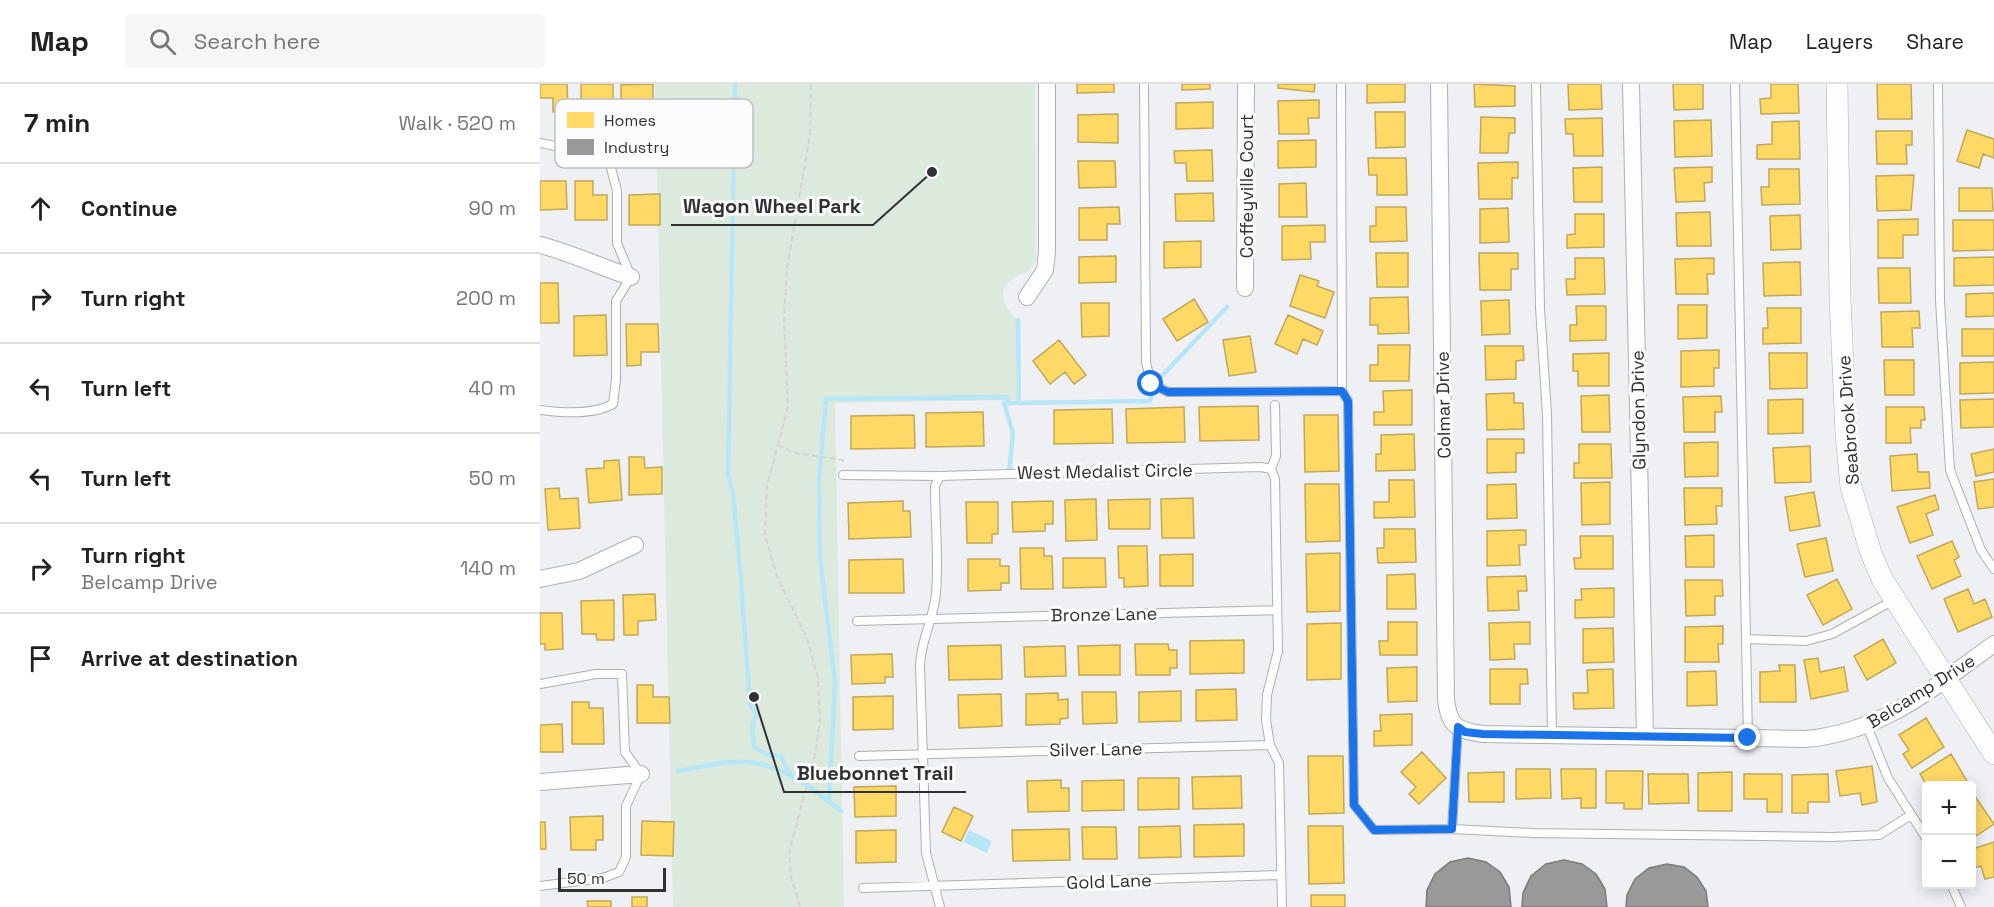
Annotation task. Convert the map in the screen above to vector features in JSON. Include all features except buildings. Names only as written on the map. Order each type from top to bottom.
[{"type":"street","points":[[1028,297],[1045,270],[1047,252],[1047,84]]},
{"type":"street","name":"Coffeyville Court","points":[[1245,288],[1246,84]]},
{"type":"street","name":"Colmar Drive","points":[[1439,84],[1446,699],[1448,717],[1455,726]]},
{"type":"street","name":"Glyndon Drive","points":[[1631,84],[1645,736]]},
{"type":"street","name":"Seabrook Drive","points":[[1837,84],[1840,298],[1851,487],[1871,553],[1894,600],[1994,754]]},
{"type":"street","points":[[540,245],[571,253],[586,263],[631,277]]},
{"type":"street","points":[[540,579],[579,571],[635,545]]},
{"type":"street","name":"Belcamp Drive","points":[[1455,726],[1465,732],[1483,734],[1748,738],[1834,736],[1867,726],[1945,679],[1994,644]]},
{"type":"street","points":[[540,783],[641,774]]},
{"type":"lane","points":[[1144,84],[1146,362],[1151,384],[1168,392],[1342,391]]},
{"type":"lane","points":[[1341,84],[1342,391],[1348,401],[1354,805],[1374,830],[1452,829],[1533,833],[1832,837],[1879,835],[1911,815]]},
{"type":"lane","points":[[1536,84],[1540,308],[1547,414],[1552,735]]},
{"type":"lane","points":[[1735,84],[1748,738]]},
{"type":"lane","points":[[1938,84],[1940,300],[1950,470],[1981,550],[1994,569]]},
{"type":"lane","points":[[540,143],[555,146]]},
{"type":"lane","points":[[540,410],[582,411],[604,409],[613,404],[616,379],[616,301],[631,277],[617,243],[617,191],[610,168]]},
{"type":"lane","points":[[1275,405],[1276,456],[1271,469],[1275,479],[1278,651],[1267,695],[1266,720],[1270,745],[1279,763],[1282,907]]},
{"type":"lane","name":"West Medalist Circle","points":[[843,475],[940,476],[1155,469],[1261,467],[1271,469]]},
{"type":"lane","points":[[940,476],[935,486],[936,593],[931,619],[921,644],[926,853],[940,907]]},
{"type":"lane","points":[[1746,639],[1806,641],[1823,636],[1894,600]]},
{"type":"lane","name":"Bronze Lane","points":[[857,621],[1277,610]]},
{"type":"lane","points":[[540,684],[596,674],[622,674],[625,752],[641,774],[626,806],[626,857],[620,872],[603,878],[540,886]]},
{"type":"lane","points":[[1452,829],[1455,726]]},
{"type":"lane","points":[[1867,726],[1888,778],[1925,835]]},
{"type":"lane","name":"Silver Lane","points":[[859,756],[1270,745]]},
{"type":"lane","name":"Gold Lane","points":[[863,888],[1281,875]]},
{"type":"lane","points":[[1954,889],[1961,907]]},
{"type":"path","points":[[800,907],[791,877],[789,852],[811,770],[820,719],[818,678],[807,638],[777,579],[765,536],[767,486],[788,407],[783,319],[787,268],[810,135],[811,84]]},
{"type":"path","points":[[778,446],[795,453],[843,460],[843,475]]},
{"type":"green space","points":[[655,84],[1035,84],[1036,260],[1028,272],[1012,279],[1003,297],[1009,311],[1016,318],[1017,400],[835,403],[844,907],[673,907],[657,168],[753,168],[753,99],[655,99]]},
{"type":"water","points":[[969,830],[992,841],[987,853],[963,842]]},
{"type":"waterway","points":[[735,84],[735,99]]},
{"type":"waterway","points":[[733,168],[728,475],[733,493],[750,705],[757,714],[752,727],[754,747],[768,755],[781,756],[790,774]]},
{"type":"waterway","points":[[829,801],[835,682],[820,557],[819,481],[826,399],[1007,397],[1008,403],[1150,401],[1158,380],[1227,307]]},
{"type":"waterway","points":[[1018,320],[1019,403]]},
{"type":"waterway","points":[[1008,403],[1004,403],[1013,433],[1009,473]]},
{"type":"waterway","points":[[678,771],[731,762],[761,764],[798,780],[841,811]]},
{"type":"place","name":"Wagon Wheel Park","points":[[932,172]]},
{"type":"place","name":"Bluebonnet Trail","points":[[754,697]]},
{"type":"route","points":[[1151,384],[1168,392],[1342,391],[1348,401],[1354,805],[1374,830],[1452,829],[1458,727],[1465,732],[1483,734],[1748,738]]}]
